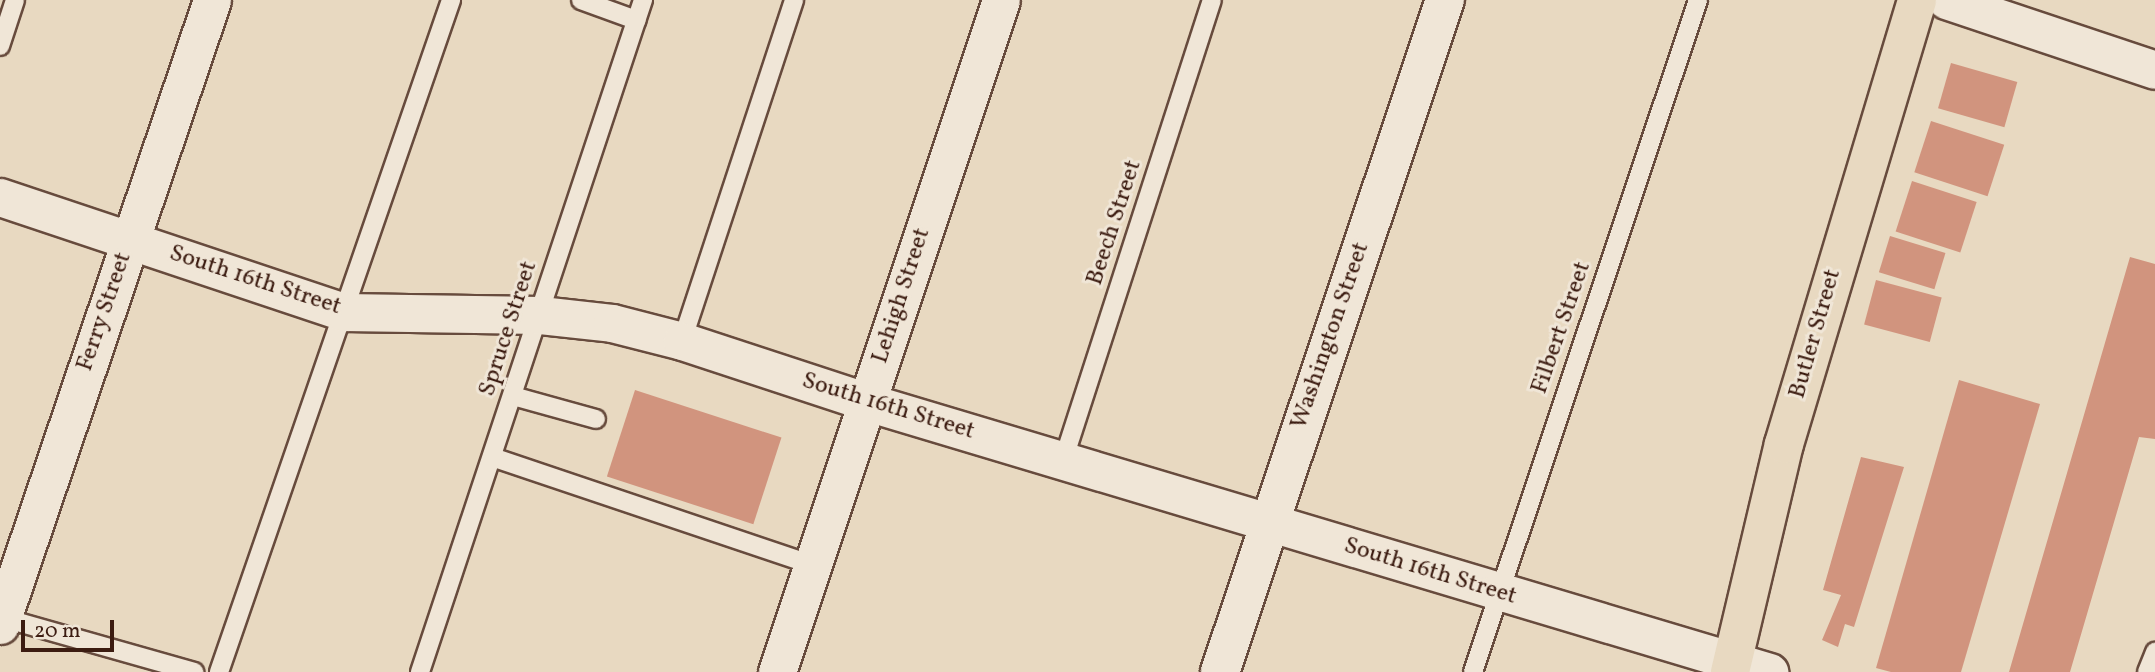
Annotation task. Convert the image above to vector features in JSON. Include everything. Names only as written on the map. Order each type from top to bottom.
[{"type":"main road","name":"Butler Street","points":[[1731,667],[1784,444],[1917,0]]},
{"type":"street","name":"Ferry Street","points":[[1,620],[212,0]]},
{"type":"street","name":"Lehigh Street","points":[[777,672],[1001,0]]},
{"type":"street","name":"Washington Street","points":[[1220,672],[1445,0]]},
{"type":"street","points":[[1946,0],[2155,70]]},
{"type":"street","name":"South 16th Street","points":[[0,197],[344,312],[540,315],[612,323],[682,341],[867,402],[1498,593],[1731,667],[1769,672]]},
{"type":"lane","points":[[0,46],[15,0]]},
{"type":"lane","points":[[219,672],[451,0]]},
{"type":"lane","points":[[581,0],[636,20]]},
{"type":"lane","name":"Spruce Street","points":[[420,672],[643,0]]},
{"type":"lane","points":[[682,341],[794,0]]},
{"type":"lane","name":"Beech Street","points":[[1063,461],[1212,0]]},
{"type":"lane","name":"Filbert Street","points":[[1473,672],[1698,0]]},
{"type":"lane","points":[[513,396],[596,419]]},
{"type":"lane","points":[[492,457],[812,565]]},
{"type":"lane","points":[[1,620],[194,672]]},
{"type":"lane","points":[[2147,672],[2155,652]]},
{"type":"building","points":[[1951,63],[2017,82],[2004,127],[1938,108]]},
{"type":"building","points":[[1931,121],[2004,145],[1988,196],[1914,172]]},
{"type":"building","points":[[1912,181],[1977,202],[1960,252],[1896,231]]},
{"type":"building","points":[[1890,236],[1945,253],[1934,289],[1879,272]]},
{"type":"building","points":[[2130,257],[2155,264],[2155,439],[2139,437],[2070,672],[2009,672]]},
{"type":"building","points":[[1876,280],[1942,298],[1930,342],[1864,324]]},
{"type":"building","points":[[1959,380],[2040,404],[1961,672],[1891,672],[1876,668]]},
{"type":"building","points":[[635,390],[781,438],[753,524],[607,477]]},
{"type":"building","points":[[1861,457],[1904,467],[1854,627],[1845,624],[1838,647],[1822,640],[1841,595],[1823,590]]}]
